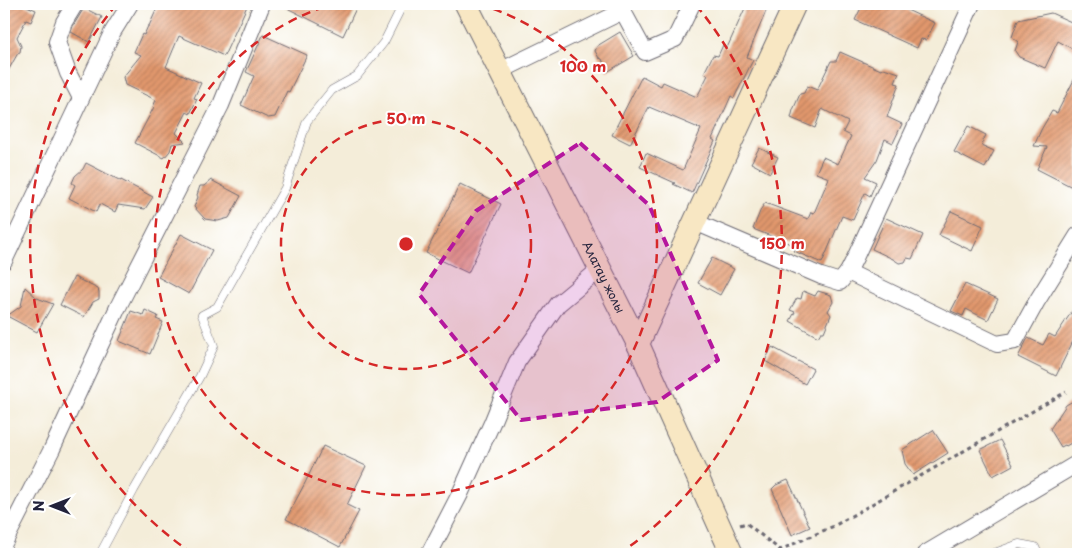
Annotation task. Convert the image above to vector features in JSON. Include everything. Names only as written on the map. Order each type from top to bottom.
[{"type":"main road","name":"Алатау жолы","points":[[466,4],[638,344],[732,554]]},
{"type":"main road","points":[[638,344],[795,4]]},
{"type":"street","points":[[75,4],[64,22],[57,42],[68,73],[81,98]]},
{"type":"street","points":[[4,261],[112,33],[130,4]]},
{"type":"street","points":[[4,543],[52,449],[122,298],[221,105],[262,4]]},
{"type":"street","points":[[500,71],[621,7],[645,52],[675,39],[692,4]]},
{"type":"street","points":[[695,222],[821,276],[840,282],[848,272],[972,4]]},
{"type":"street","points":[[848,272],[997,344],[1015,341],[1078,234]]},
{"type":"street","points":[[430,554],[460,494],[517,362],[558,304],[600,268]]},
{"type":"street","points":[[925,554],[1078,463]]},
{"type":"lane","points":[[100,554],[134,490],[200,376],[214,346],[202,315],[217,307],[285,188],[307,121],[332,90],[358,76],[384,42],[399,12],[399,4]]},
{"type":"lane","points":[[992,554],[1019,544],[1035,547],[1038,554]]},
{"type":"path","points":[[722,530],[746,524],[780,550],[834,526],[1066,392]]},
{"type":"highlighted area","points":[[580,143],[649,205],[718,360],[657,402],[521,420],[419,294],[476,211]]},
{"type":"building","points":[[4,4],[22,4],[36,10],[31,22],[26,20],[17,37],[21,46],[20,52],[4,78]]},
{"type":"building","points":[[159,4],[248,4],[224,56],[179,36],[166,67],[201,83],[194,98],[197,99],[190,114],[187,112],[176,133],[185,142],[172,144],[170,151],[164,158],[135,143],[156,100],[125,85],[123,77],[141,55],[134,52]]},
{"type":"building","points":[[279,4],[358,4],[343,36]]},
{"type":"building","points":[[769,4],[747,57],[753,60],[734,98],[731,96],[712,139],[715,141],[692,193],[640,167],[646,153],[683,170],[701,129],[649,107],[630,144],[612,135],[642,76],[661,86],[663,82],[697,97],[708,75],[704,73],[713,55],[718,56],[723,45],[727,48],[746,6]]},
{"type":"building","points":[[863,4],[894,4],[935,23],[926,40],[921,39],[917,48],[855,20]]},
{"type":"building","points":[[84,8],[102,17],[89,42],[71,32]]},
{"type":"building","points":[[1051,13],[1078,25],[1078,52],[1058,41],[1045,68],[1019,57],[1015,51],[1018,42],[1012,37],[1018,20]]},
{"type":"building","points":[[620,32],[634,56],[607,72],[602,59],[599,58],[595,51],[597,46]]},
{"type":"building","points":[[263,35],[307,55],[275,117],[268,118],[241,105],[254,76],[246,72]]},
{"type":"building","points":[[840,52],[881,70],[884,68],[899,73],[895,83],[899,84],[887,117],[902,124],[893,143],[885,139],[877,160],[865,177],[876,182],[870,196],[865,193],[853,220],[842,216],[822,263],[794,251],[796,246],[753,229],[765,203],[808,219],[811,212],[814,213],[829,178],[816,173],[823,157],[838,164],[851,136],[843,132],[848,122],[822,109],[815,128],[791,118],[800,94],[804,93],[807,86],[817,90],[831,61],[836,61]]},
{"type":"building","points":[[1078,72],[1078,190],[1037,169],[1047,147],[1034,146],[1052,111],[1057,113]]},
{"type":"building","points":[[968,126],[986,135],[981,145],[994,151],[985,168],[954,152]]},
{"type":"building","points":[[759,148],[778,157],[770,173],[751,163]]},
{"type":"building","points":[[86,163],[153,197],[145,209],[118,205],[115,212],[100,204],[96,212],[69,198],[75,185],[72,183],[75,176],[83,169]]},
{"type":"building","points":[[211,180],[241,196],[229,218],[218,221],[205,219],[194,207],[200,186],[204,186]]},
{"type":"building","points":[[460,184],[501,204],[468,273],[426,253]]},
{"type":"building","points":[[951,211],[983,226],[972,251],[939,235]]},
{"type":"building","points":[[886,218],[923,235],[912,259],[907,258],[905,262],[899,263],[872,249]]},
{"type":"building","points":[[181,234],[212,250],[189,294],[158,277]]},
{"type":"building","points":[[712,258],[734,269],[720,295],[698,283]]},
{"type":"building","points":[[74,277],[98,289],[99,292],[99,299],[93,302],[84,317],[60,305]]},
{"type":"building","points":[[965,284],[998,299],[988,320],[966,309],[963,316],[951,311]]},
{"type":"building","points":[[25,287],[37,298],[53,304],[37,332],[7,316],[21,306]]},
{"type":"building","points":[[803,291],[815,296],[818,291],[831,295],[833,302],[828,311],[831,315],[824,332],[821,332],[818,337],[790,321],[795,312],[790,310],[797,298],[801,299]]},
{"type":"building","points":[[1078,302],[1078,331],[1056,376],[1018,357],[1028,338],[1043,345],[1049,334],[1055,337]]},
{"type":"building","points":[[145,310],[158,316],[156,319],[163,322],[150,354],[119,341],[131,311],[143,315]]},
{"type":"building","points":[[772,347],[813,369],[805,384],[765,361]]},
{"type":"building","points":[[1078,398],[1078,439],[1061,447],[1050,429],[1066,405]]},
{"type":"building","points":[[933,430],[948,453],[913,475],[905,464],[902,450]]},
{"type":"building","points":[[1000,440],[1013,465],[993,476],[980,450]]},
{"type":"building","points":[[323,446],[366,466],[347,505],[359,511],[340,547],[286,519]]},
{"type":"building","points":[[788,480],[810,527],[792,535],[772,489],[776,485]]}]
